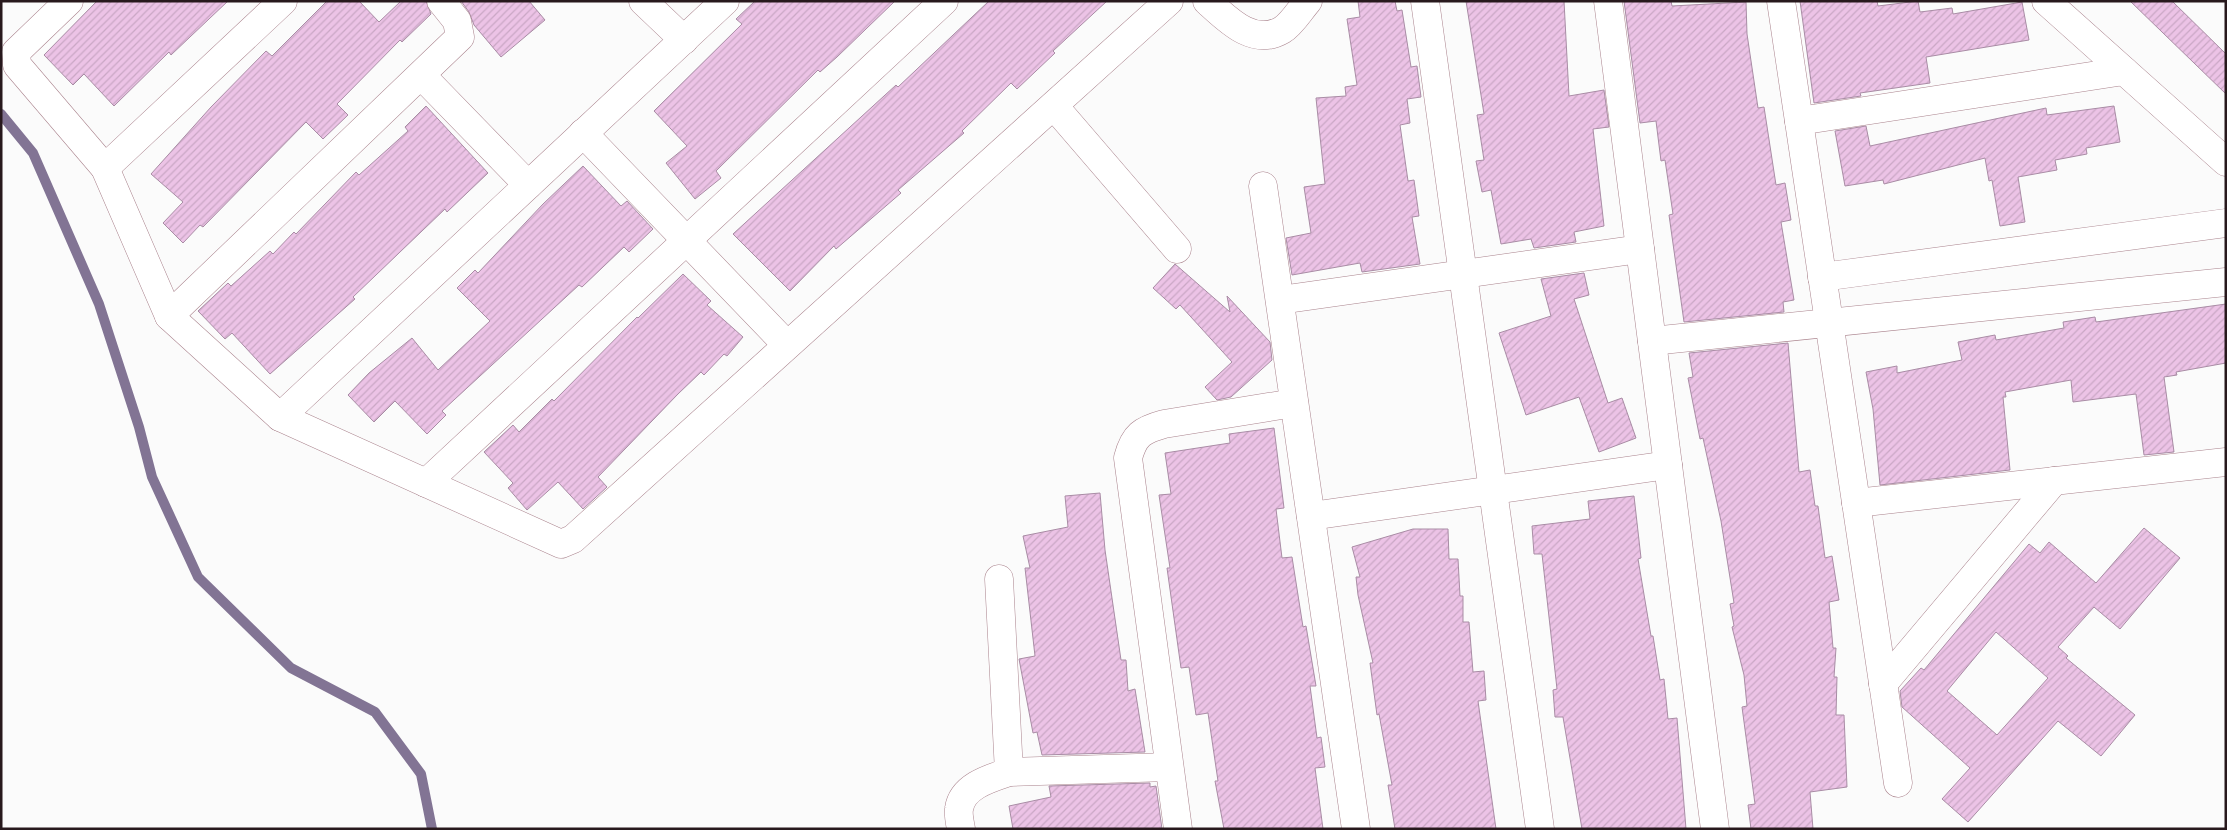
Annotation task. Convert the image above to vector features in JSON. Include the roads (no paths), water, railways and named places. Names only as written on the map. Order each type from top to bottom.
[{"type":"street","points":[[69,1],[16,52],[15,59],[17,65],[105,168],[169,316],[280,417],[561,544],[569,542],[1169,1]]},
{"type":"street","points":[[105,168],[283,1]]},
{"type":"street","points":[[169,316],[422,76],[460,37],[457,21],[440,1]]},
{"type":"street","points":[[643,1],[684,40]]},
{"type":"street","points":[[280,417],[725,1]]},
{"type":"street","points":[[426,483],[944,1]]},
{"type":"street","points":[[1207,1],[1233,24],[1254,35],[1264,36],[1272,35],[1283,29],[1308,1]]},
{"type":"street","points":[[1425,1],[1540,829]]},
{"type":"street","points":[[1608,1],[1715,829]]},
{"type":"street","points":[[1781,1],[1898,783]]},
{"type":"street","points":[[2046,1],[2226,162]]},
{"type":"street","points":[[1798,121],[2124,71]]},
{"type":"street","points":[[422,76],[528,185]]},
{"type":"street","points":[[1054,106],[1177,249]]},
{"type":"street","points":[[584,133],[787,345]]},
{"type":"street","points":[[1263,186],[1356,829]]},
{"type":"street","points":[[1822,278],[2226,223]]},
{"type":"street","points":[[1280,300],[1640,249]]},
{"type":"street","points":[[1652,341],[2226,282]]},
{"type":"street","points":[[1178,829],[1128,458],[1131,444],[1147,428],[1294,403]]},
{"type":"street","points":[[1856,503],[2226,462]]},
{"type":"street","points":[[1311,516],[1668,466]]},
{"type":"street","points":[[1883,684],[2054,481]]},
{"type":"street","points":[[998,579],[1009,772]]},
{"type":"street","points":[[962,829],[959,809],[963,798],[984,781],[1009,772],[1169,767]]},
{"type":"waterway","points":[[1,114],[33,153],[99,304],[139,427],[152,477],[198,577],[291,668],[375,712],[421,774],[432,829]]}]
